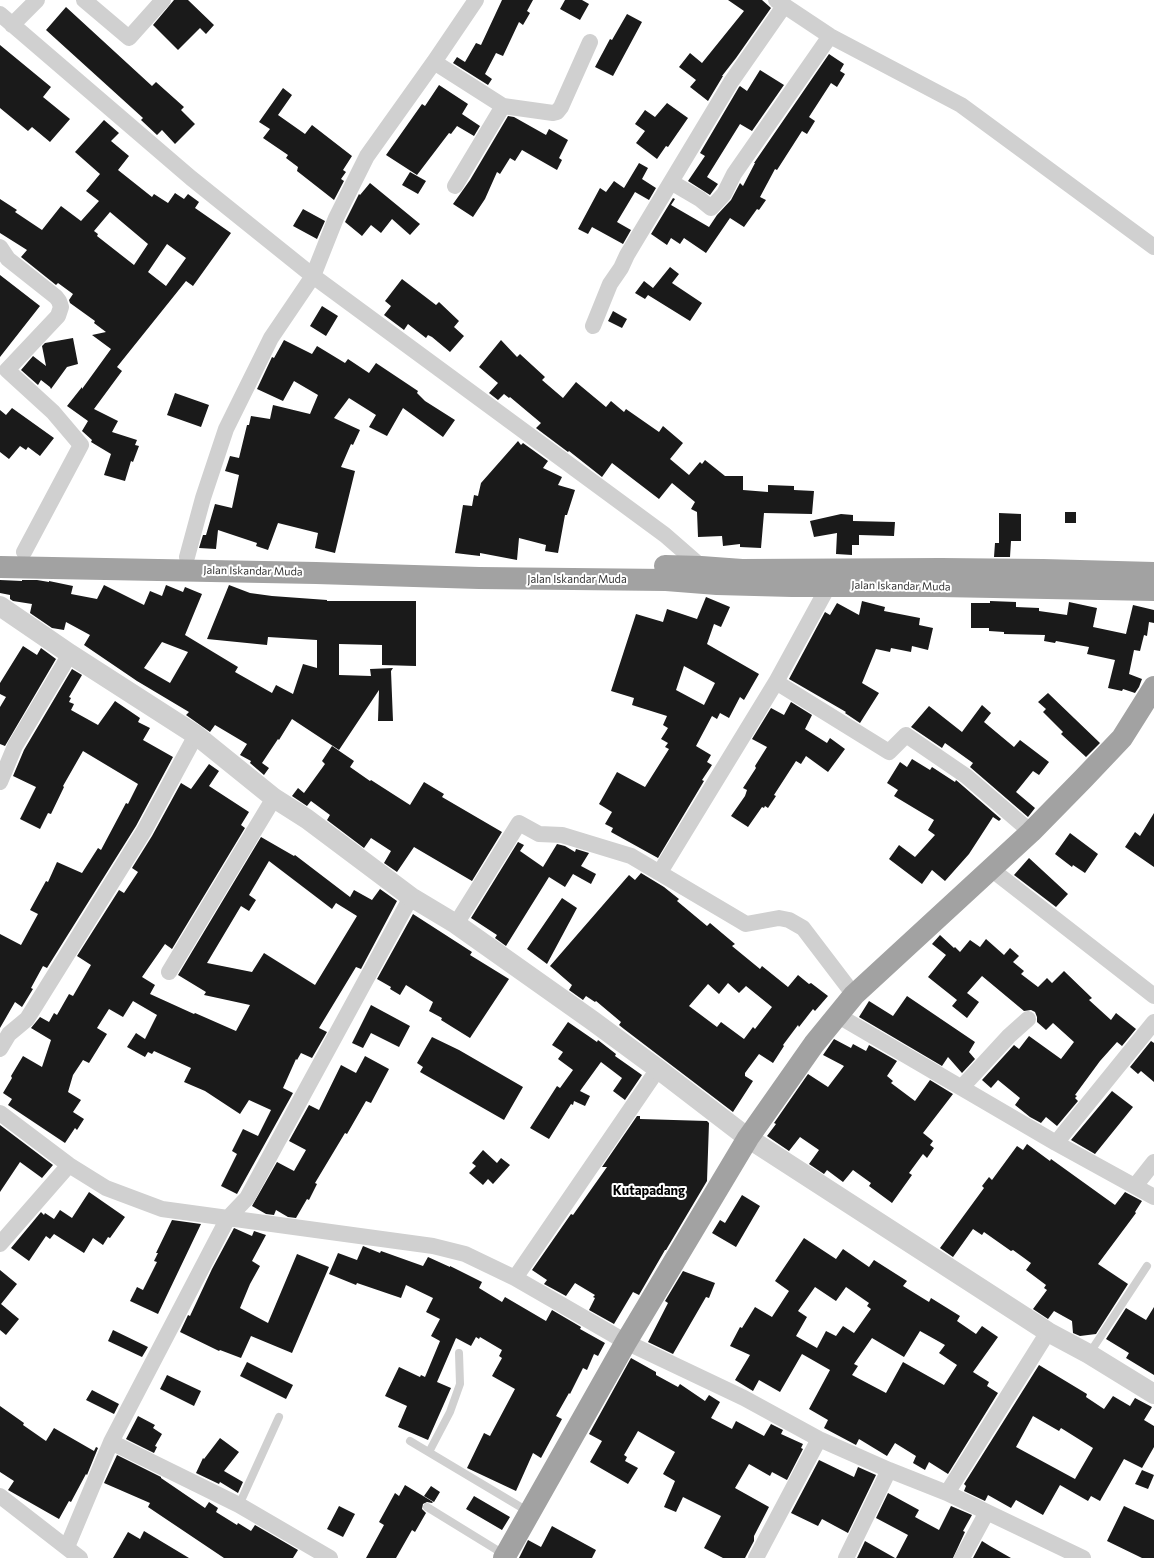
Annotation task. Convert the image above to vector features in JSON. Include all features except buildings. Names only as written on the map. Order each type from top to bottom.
[{"type":"highway","name":"Jalan Iskandar Muda","points":[[0,552],[187,557],[291,557],[548,565],[701,567],[742,570],[972,578],[1154,590]]},
{"type":"highway","name":"Jalan Iskandar Muda","points":[[0,567],[487,578],[666,580],[717,584],[792,586],[829,585],[941,577]]},
{"type":"highway","name":"Jalan Iskandar Muda","points":[[972,578],[1154,573]]},
{"type":"highway","points":[[505,1557],[626,1342],[748,1138],[814,1044],[854,995],[1031,832],[1122,738],[1154,687]]},
{"type":"street","points":[[37,0],[6,20],[191,178],[313,276],[659,531],[701,567],[717,584]]},
{"type":"street","points":[[84,0],[129,38],[163,0]]},
{"type":"street","points":[[187,557],[203,498],[226,429],[271,338],[313,276],[344,199],[367,156],[476,0]]},
{"type":"street","points":[[593,326],[610,284],[670,182],[780,3],[830,36],[961,105],[1154,247]]},
{"type":"street","points":[[670,182],[700,199],[711,208],[724,194],[734,174],[830,36]]},
{"type":"street","points":[[434,62],[503,106],[550,113],[556,112],[561,107],[590,42]]},
{"type":"street","points":[[455,186],[503,106]]},
{"type":"street","points":[[0,247],[8,259],[56,297],[61,307],[58,316],[7,370],[53,412],[81,445],[24,552]]},
{"type":"street","points":[[660,872],[776,682],[829,585]]},
{"type":"street","points":[[0,606],[70,654],[196,735],[274,798],[307,819],[411,897],[456,924],[658,1069],[748,1138],[1048,1332],[1089,1354],[1154,1394]]},
{"type":"street","points":[[0,782],[16,746],[70,654]]},
{"type":"street","points":[[776,682],[889,752],[906,735],[966,776],[1031,832]]},
{"type":"street","points":[[0,1049],[9,1034],[27,1019],[32,1012],[144,831],[196,735]]},
{"type":"street","points":[[169,972],[274,798]]},
{"type":"street","points":[[456,924],[519,823],[539,834],[562,834],[631,856],[746,924],[779,918],[789,920],[803,928],[854,995]]},
{"type":"street","points":[[991,869],[1154,996]]},
{"type":"street","points":[[67,1547],[111,1442],[228,1218],[247,1198],[411,897]]},
{"type":"street","points":[[837,1015],[1056,1143],[1154,1197]]},
{"type":"street","points":[[962,1087],[1009,1036],[1028,1019]]},
{"type":"street","points":[[1056,1143],[1154,1022]]},
{"type":"street","points":[[515,1278],[658,1069]]},
{"type":"street","points":[[0,1113],[69,1165],[106,1188],[162,1209],[433,1246],[465,1254],[515,1278],[626,1342],[744,1398],[818,1439],[889,1470],[947,1492],[1083,1558]]},
{"type":"street","points":[[1135,1186],[1154,1162]]},
{"type":"street","points":[[0,1244],[69,1165]]},
{"type":"street","points":[[947,1492],[1048,1332]]},
{"type":"street","points":[[756,1558],[818,1439]]},
{"type":"street","points":[[111,1442],[240,1505],[330,1558]]},
{"type":"street","points":[[846,1558],[889,1470]]},
{"type":"street","points":[[0,1496],[80,1558]]},
{"type":"street","points":[[962,1558],[987,1512]]},
{"type":"lane","points":[[1089,1354],[1147,1266]]},
{"type":"lane","points":[[429,1452],[450,1412],[460,1384],[459,1353]]},
{"type":"lane","points":[[240,1505],[279,1417]]},
{"type":"lane","points":[[410,1441],[530,1513]]},
{"type":"lane","points":[[427,1507],[505,1557]]},
{"type":"district","name":"Kutapadang","points":[[649,1191]]}]
